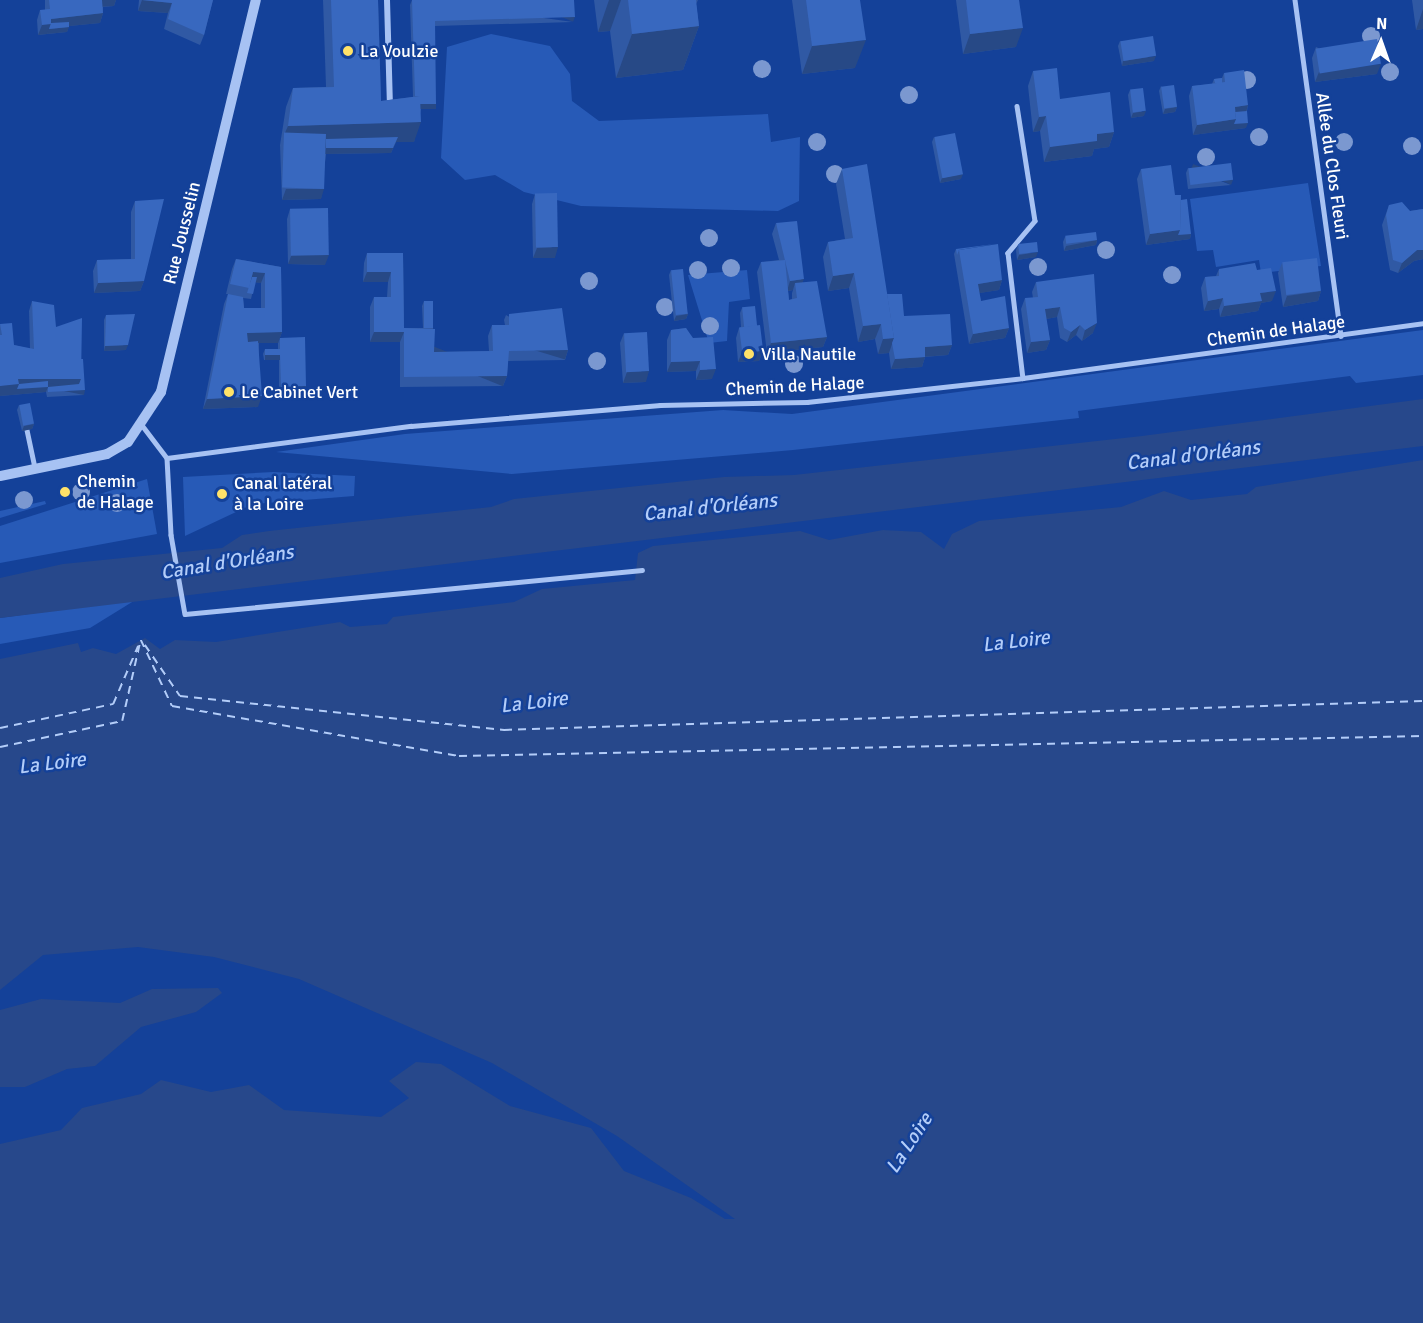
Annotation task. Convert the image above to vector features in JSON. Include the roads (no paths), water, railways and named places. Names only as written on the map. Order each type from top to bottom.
[{"type":"street","name":"Rue Jousselin","points":[[35,469],[107,454],[142,425],[160,393],[256,0]]},
{"type":"street","points":[[387,0],[390,109]]},
{"type":"street","points":[[0,476],[35,469]]},
{"type":"lane","name":"Allée du Clos Fleuri","points":[[1295,0],[1341,336]]},
{"type":"lane","points":[[1017,106],[1035,221],[1008,253],[1023,378]]},
{"type":"lane","name":"Chemin de Halage","points":[[167,458],[411,426],[660,405],[807,402],[1023,378],[1423,323]]},
{"type":"lane","points":[[142,425],[167,458],[171,535],[185,614],[642,570]]},
{"type":"lane","points":[[27,430],[35,469]]},
{"type":"water","name":"Canal d'Orléans","points":[[1423,399],[1423,446],[0,618],[0,578],[63,564],[222,548],[242,535],[491,507],[514,499],[724,477],[794,475],[1142,436]]},
{"type":"water","name":"La Loire","points":[[1423,460],[1423,1323],[0,1323],[0,1144],[61,1130],[82,1108],[141,1094],[161,1080],[211,1092],[249,1085],[284,1110],[381,1117],[409,1098],[389,1081],[416,1062],[441,1064],[510,1106],[591,1128],[624,1171],[691,1198],[725,1219],[735,1219],[617,1136],[492,1063],[299,979],[214,957],[138,947],[43,955],[0,990],[0,659],[78,643],[81,652],[93,648],[116,654],[145,638],[160,649],[175,640],[216,642],[340,622],[350,627],[387,624],[393,617],[514,602],[542,589],[635,580],[638,553],[653,546],[800,531],[829,540],[883,530],[921,532],[944,549],[952,534],[979,521],[1121,507],[1164,491],[1191,500],[1247,494],[1256,487]]},
{"type":"water","points":[[218,988],[222,993],[196,1012],[141,1027],[95,1066],[67,1069],[25,1087],[0,1087],[0,1010],[41,999],[120,1003],[152,989]]},
{"type":"place","name":"La Voulzie","points":[[348,51]]},
{"type":"place","name":"Villa Nautile","points":[[749,354]]},
{"type":"place","name":"Le Cabinet Vert","points":[[229,392]]},
{"type":"place","name":"Chemin de Halage","points":[[65,492]]},
{"type":"place","name":"Canal latéral à la Loire","points":[[222,494]]}]
